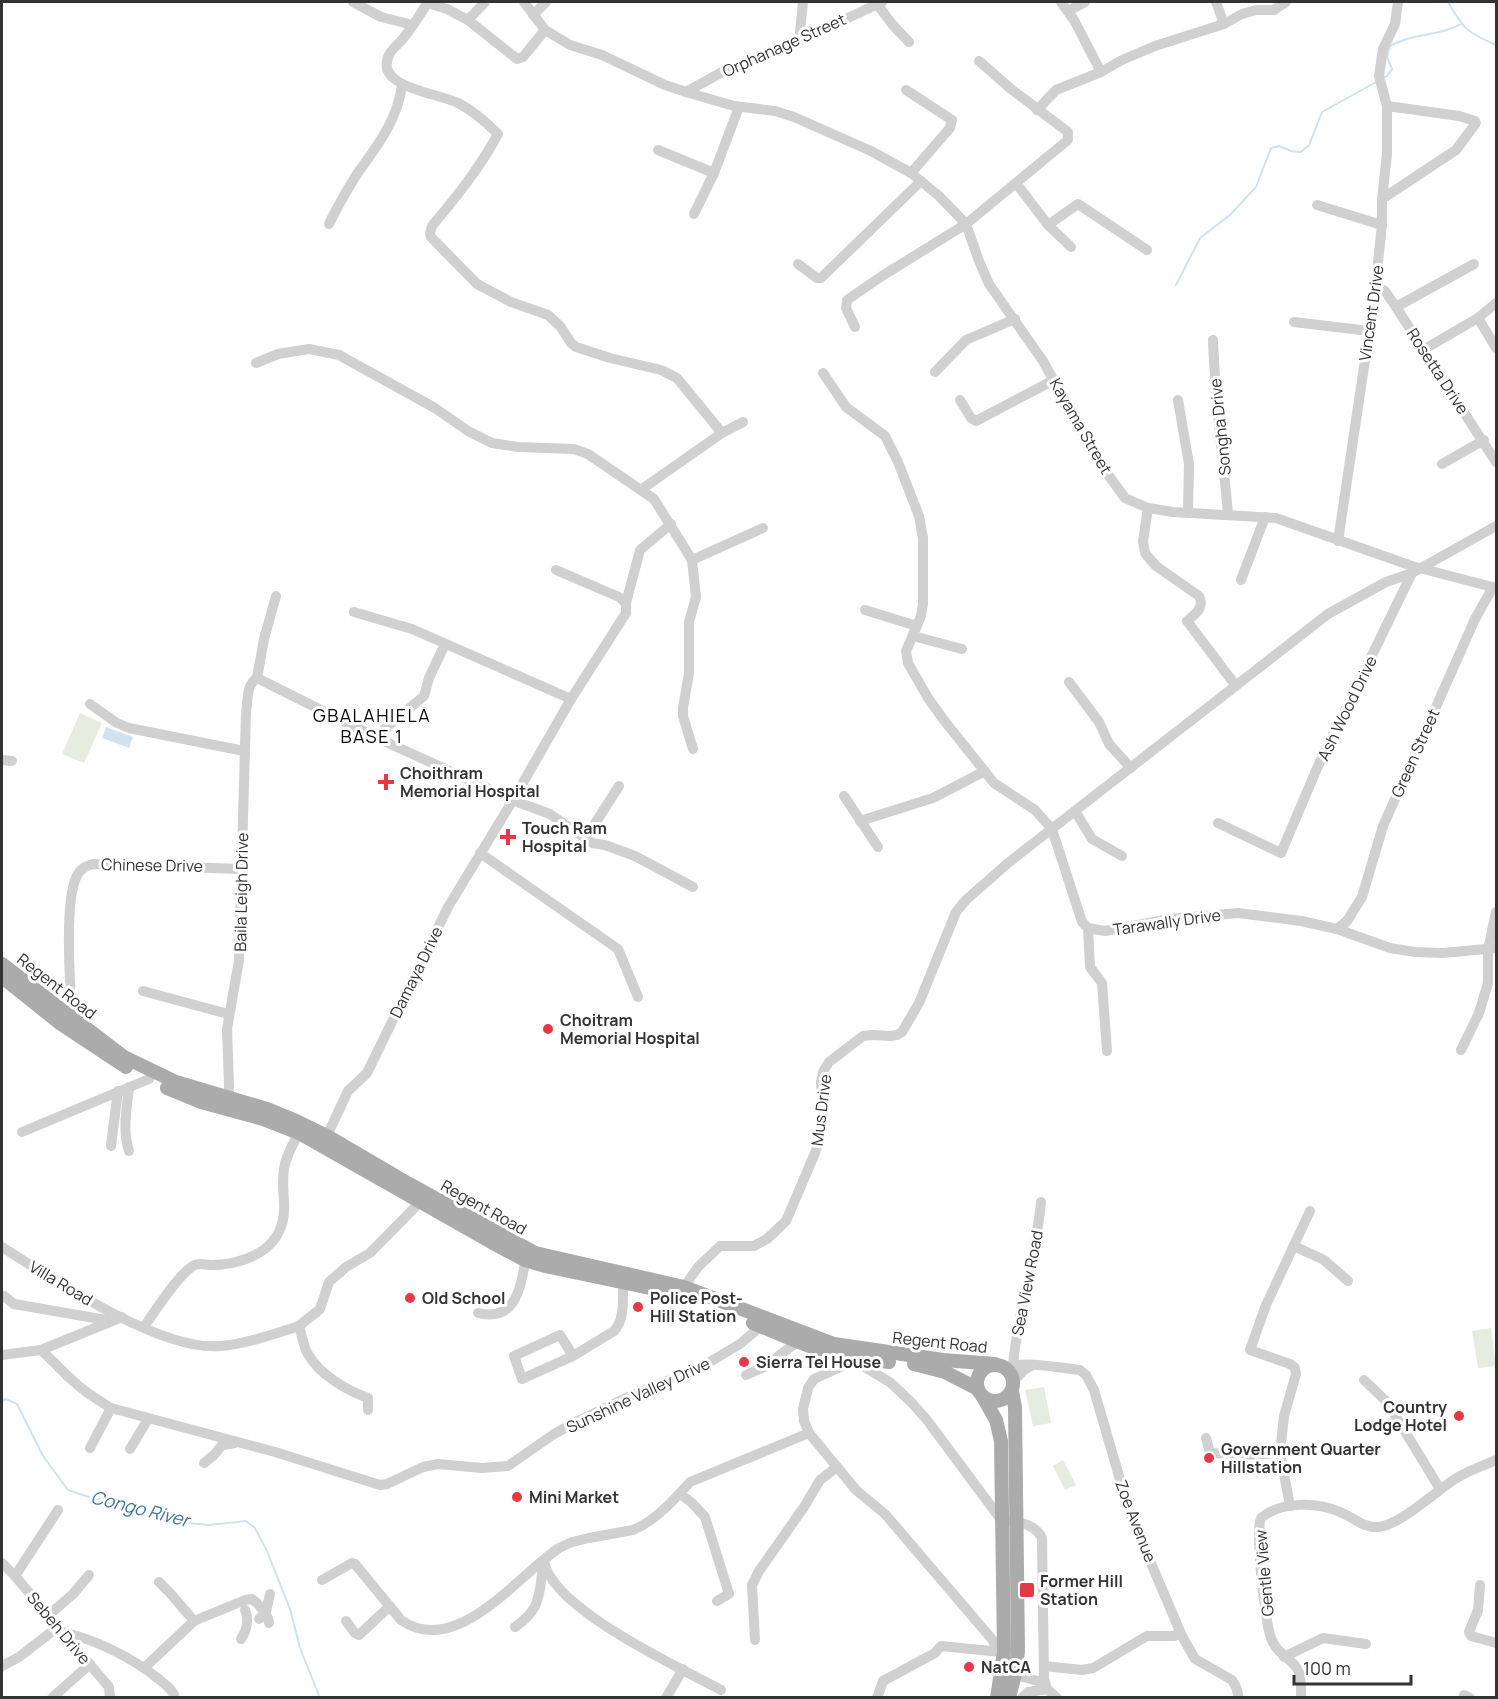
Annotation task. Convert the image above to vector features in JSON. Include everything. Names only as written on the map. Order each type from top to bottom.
[{"type":"main road","name":"Regent Road","points":[[2,964],[117,1063],[201,1102],[228,1104]]},
{"type":"main road","name":"Regent Road","points":[[2,977],[124,1057],[263,1119],[301,1128],[424,1198],[493,1243],[526,1254],[563,1271],[684,1287],[861,1357],[1004,1366]]},
{"type":"main road","name":"Regent Road","points":[[623,1278],[681,1295],[829,1353],[932,1368],[955,1376],[980,1393]]},
{"type":"main road","points":[[997,1698],[1009,1673],[1018,1651],[1018,1585],[1009,1521],[1002,1470],[1000,1430],[980,1393],[978,1378],[983,1368],[1004,1366],[1011,1373],[1015,1407],[1009,1521],[999,1651],[1009,1673],[1009,1698]]},
{"type":"main road","points":[[980,1393],[994,1400],[1007,1396],[1013,1386]]},
{"type":"street","points":[[353,2],[381,17],[413,25]]},
{"type":"street","points":[[545,30],[524,57],[517,59],[468,20],[428,2],[390,53],[389,72],[402,86],[458,103],[498,134],[465,188],[432,226],[430,232],[436,243],[477,284],[511,302],[549,315],[576,347],[610,358],[662,370],[677,378],[722,433]]},
{"type":"street","points":[[468,20],[485,2]]},
{"type":"street","points":[[524,2],[545,30],[570,45],[602,55],[665,85],[686,92],[739,107],[774,111],[794,117],[871,151],[912,173],[966,224]]},
{"type":"street","points":[[533,15],[546,2]]},
{"type":"street","points":[[800,41],[802,2]]},
{"type":"street","points":[[1061,2],[1101,72]]},
{"type":"street","points":[[1068,11],[1085,2]]},
{"type":"street","points":[[1216,2],[1224,24]]},
{"type":"street","points":[[1037,110],[1056,90],[1101,72],[1122,60],[1155,46],[1224,24],[1256,10],[1275,10],[1286,2]]},
{"type":"street","name":"Vincent Drive","points":[[1338,541],[1382,225],[1382,199],[1387,154],[1386,106],[1380,80],[1383,49],[1395,24],[1398,2]]},
{"type":"street","points":[[880,3],[892,24],[909,42]]},
{"type":"street","name":"Orphanage Street","points":[[686,92],[724,71],[800,41],[880,3]]},
{"type":"street","points":[[855,327],[846,308],[847,300],[890,270],[966,224],[1060,148],[1070,137],[1068,132],[1037,110],[979,61]]},
{"type":"street","points":[[328,224],[390,126],[401,97],[402,86]]},
{"type":"street","points":[[906,90],[952,120],[950,128],[912,173]]},
{"type":"street","points":[[1382,199],[1456,150],[1476,123],[1459,116],[1386,106]]},
{"type":"street","points":[[693,214],[714,173],[739,107]]},
{"type":"street","points":[[658,150],[714,173]]},
{"type":"street","points":[[798,264],[817,278],[821,278],[921,181]]},
{"type":"street","points":[[1016,183],[1048,225],[1071,247]]},
{"type":"street","points":[[1048,225],[1078,204],[1147,250]]},
{"type":"street","points":[[1317,205],[1382,225]]},
{"type":"street","name":"Kayama Street","points":[[966,224],[989,284],[1015,319],[1054,380],[1096,458],[1125,498],[1148,508],[1271,518],[1415,571]]},
{"type":"street","points":[[1396,307],[1474,264]]},
{"type":"street","name":"Rosetta Drive","points":[[1375,286],[1385,291],[1423,350],[1489,443],[1497,462]]},
{"type":"street","points":[[1423,350],[1478,318],[1497,303]]},
{"type":"street","points":[[1478,318],[1497,348]]},
{"type":"street","points":[[934,372],[966,340],[1015,319]]},
{"type":"street","points":[[1294,322],[1369,331]]},
{"type":"street","name":"Songha Drive","points":[[1213,340],[1217,417],[1223,453],[1228,514]]},
{"type":"street","points":[[256,363],[278,354],[309,349],[339,355],[435,408],[468,431],[492,442],[518,447],[561,448],[588,454],[654,499],[692,560],[696,597],[689,622],[689,673],[683,716],[693,749]]},
{"type":"street","points":[[823,373],[846,407],[885,436],[919,516],[923,538],[923,596],[921,616],[915,631]]},
{"type":"street","points":[[960,400],[971,418],[976,421],[1054,380]]},
{"type":"street","points":[[1178,400],[1189,464],[1188,513]]},
{"type":"street","points":[[642,489],[722,433],[743,422]]},
{"type":"street","points":[[1442,464],[1489,443]]},
{"type":"street","points":[[1148,508],[1143,541],[1144,553],[1156,566],[1199,596],[1202,601],[1201,606],[1187,621],[1236,686]]},
{"type":"street","points":[[1241,580],[1271,518]]},
{"type":"street","name":"Damaya Drive","points":[[325,1140],[348,1091],[367,1073],[434,933],[571,699],[626,613],[626,603],[640,550],[671,524]]},
{"type":"street","points":[[1052,829],[1328,614],[1386,582],[1415,571],[1497,526]]},
{"type":"street","points":[[692,560],[763,528]]},
{"type":"street","points":[[556,570],[619,597],[626,603]]},
{"type":"street","points":[[1415,571],[1495,588]]},
{"type":"street","name":"Ash Wood Drive","points":[[1218,823],[1281,853],[1318,766],[1415,571]]},
{"type":"street","name":"Green Street","points":[[1337,929],[1357,908],[1366,887],[1390,808],[1475,619],[1495,588]]},
{"type":"street","name":"Baila Leigh Drive","points":[[228,1104],[227,1029],[239,960],[244,751],[248,693],[251,684],[257,678],[264,639],[276,596]]},
{"type":"street","points":[[864,610],[962,649]]},
{"type":"street","points":[[354,612],[412,629],[571,699]]},
{"type":"street","name":"Tarawally Drive","points":[[915,631],[906,651],[906,657],[928,698],[994,783],[1035,810],[1052,829],[1079,915],[1088,928],[1105,931],[1170,919],[1239,913],[1301,921],[1337,929],[1390,948],[1415,952],[1492,949]]},
{"type":"street","points":[[375,737],[424,696],[429,678],[445,645]]},
{"type":"street","points":[[257,678],[375,737],[513,800],[550,814],[592,843],[634,856],[693,887]]},
{"type":"street","points":[[1069,682],[1100,722],[1109,744],[1131,768]]},
{"type":"street","points":[[90,704],[117,723],[129,728],[244,751]]},
{"type":"street","points":[[860,821],[933,798],[985,771]]},
{"type":"street","points":[[585,839],[619,786]]},
{"type":"street","points":[[844,796],[878,847]]},
{"type":"street","points":[[1075,811],[1092,839],[1122,856]]},
{"type":"street","name":"Mus Drive","points":[[684,1287],[698,1267],[720,1246],[754,1246],[767,1239],[786,1221],[821,1134],[823,1114],[821,1082],[823,1072],[829,1062],[863,1036],[890,1036],[902,1032],[919,1004],[956,912],[966,900],[1008,863],[1052,829]]},
{"type":"street","points":[[480,853],[618,949],[638,997]]},
{"type":"street","name":"Chinese Drive","points":[[66,1020],[70,902],[74,881],[79,871],[93,864],[241,869]]},
{"type":"street","points":[[1461,1050],[1479,1013],[1488,983],[1497,912]]},
{"type":"street","points":[[1088,928],[1090,967],[1102,983],[1107,1051]]},
{"type":"street","points":[[143,991],[228,1014]]},
{"type":"street","points":[[22,1132],[149,1079]]},
{"type":"street","points":[[129,1087],[126,1121],[126,1142],[129,1150]]},
{"type":"street","points":[[111,1146],[118,1091]]},
{"type":"street","points":[[144,1327],[192,1266],[227,1264],[249,1258],[264,1250],[276,1238],[283,1222],[286,1206],[284,1169],[301,1128]]},
{"type":"street","points":[[4,1296],[14,1304],[117,1319],[178,1340],[218,1346],[299,1326],[320,1309],[329,1282],[346,1267],[370,1253],[424,1198]]},
{"type":"street","name":"Sea View Road","points":[[1004,1366],[1023,1304],[1036,1246],[1041,1202]]},
{"type":"street","points":[[1290,1506],[1280,1453],[1284,1416],[1296,1374],[1295,1368],[1290,1364],[1250,1350],[1266,1305],[1310,1211]]},
{"type":"street","points":[[1294,1245],[1324,1260],[1348,1281]]},
{"type":"street","name":"Villa Road","points":[[2,1247],[117,1319]]},
{"type":"street","points":[[478,1313],[496,1315],[507,1308],[520,1289],[526,1254]]},
{"type":"street","points":[[573,1356],[560,1335],[514,1356],[522,1379],[573,1356],[614,1331],[619,1326],[622,1315],[623,1278]]},
{"type":"street","points":[[2,1355],[41,1350],[117,1319]]},
{"type":"street","points":[[299,1326],[312,1359],[326,1374],[356,1394],[368,1398],[368,1410]]},
{"type":"street","name":"Sunshine Valley Drive","points":[[41,1350],[70,1379],[111,1408],[238,1442],[380,1485],[423,1467],[438,1464],[502,1468],[508,1466],[554,1434],[580,1420],[630,1396],[704,1366],[740,1344],[761,1326]]},
{"type":"street","points":[[746,1375],[764,1367],[797,1342]]},
{"type":"street","points":[[999,1651],[991,1638],[885,1514],[856,1490],[809,1433],[804,1421],[803,1409],[808,1388],[814,1379],[861,1357],[911,1402],[1009,1521],[1034,1528],[1042,1538],[1044,1678],[1047,1689]]},
{"type":"street","name":"Zoe Avenue","points":[[1004,1366],[1080,1370],[1090,1382],[1130,1514],[1180,1633],[1195,1659],[1232,1680],[1239,1698]]},
{"type":"street","points":[[1013,1386],[1024,1370],[1031,1366]]},
{"type":"street","points":[[1364,1380],[1387,1402],[1440,1489]]},
{"type":"street","points":[[90,1448],[111,1408]]},
{"type":"street","points":[[130,1449],[148,1419]]},
{"type":"street","points":[[322,1580],[352,1563],[355,1564],[400,1620],[410,1626],[449,1629],[477,1615],[544,1561],[572,1542],[633,1530],[642,1526],[680,1494],[690,1482],[809,1433]]},
{"type":"street","points":[[1206,1438],[1210,1453],[1244,1455],[1280,1453]]},
{"type":"street","points":[[204,1463],[222,1444],[238,1442]]},
{"type":"street","name":"Gentle View","points":[[1301,1698],[1298,1670],[1284,1657],[1271,1639],[1258,1528],[1261,1518],[1269,1511],[1290,1506],[1324,1507],[1343,1513],[1371,1527],[1381,1527],[1412,1510],[1457,1478],[1497,1460]]},
{"type":"street","points":[[755,1640],[752,1585],[820,1480],[837,1467]]},
{"type":"street","points":[[680,1494],[705,1517],[729,1594],[717,1601]]},
{"type":"street","points":[[15,1576],[58,1510]]},
{"type":"street","points":[[515,1627],[535,1610],[544,1561]]},
{"type":"street","points":[[544,1561],[562,1590],[600,1624],[721,1690]]},
{"type":"street","name":"Sebeh Drive","points":[[2,1563],[90,1664],[109,1688],[110,1698]]},
{"type":"street","points":[[49,1615],[73,1594],[89,1575]]},
{"type":"street","points":[[159,1582],[194,1621]]},
{"type":"street","points":[[1480,1585],[1478,1610],[1469,1632],[1471,1636],[1497,1643]]},
{"type":"street","points":[[261,1621],[266,1612],[270,1594]]},
{"type":"street","points":[[144,1668],[194,1621],[249,1598],[267,1614],[243,1636],[248,1620],[245,1610]]},
{"type":"street","points":[[346,1621],[359,1635],[390,1606]]},
{"type":"street","points":[[2,1666],[60,1630],[105,1646],[144,1668],[171,1690],[175,1698]]},
{"type":"street","points":[[1044,1666],[1082,1670],[1093,1668],[1147,1636],[1174,1636],[1180,1633]]},
{"type":"street","points":[[1284,1657],[1323,1638],[1366,1644]]},
{"type":"street","points":[[877,1698],[883,1681],[935,1653],[941,1646],[999,1651]]},
{"type":"street","points":[[52,1698],[90,1664]]},
{"type":"street","points":[[666,1698],[682,1669]]},
{"type":"street","points":[[1009,1673],[1038,1681],[1057,1698]]},
{"type":"street","points":[[1022,1698],[1028,1692],[1047,1689]]},
{"type":"shaded area","points":[[80,713],[102,723],[84,763],[62,754]]},
{"type":"shaded area","points":[[1491,1328],[1496,1366],[1478,1368],[1472,1331]]},
{"type":"shaded area","points":[[1044,1387],[1051,1423],[1033,1426],[1025,1390]]},
{"type":"shaded area","points":[[1063,1460],[1076,1485],[1065,1490],[1053,1466]]},
{"type":"water","points":[[106,727],[133,737],[129,748],[102,738]]},
{"type":"waterway","points":[[1448,2],[1467,29],[1496,45]]},
{"type":"waterway","points":[[1383,78],[1392,69],[1387,57],[1390,46],[1408,39],[1445,31],[1461,24]]},
{"type":"waterway","points":[[1176,285],[1200,238],[1230,215],[1256,187],[1271,148],[1279,146],[1301,152],[1309,145],[1322,112],[1378,81]]},
{"type":"waterway","name":"Congo River","points":[[2,1401],[6,1399],[17,1404],[43,1456],[68,1490],[121,1504],[146,1515],[178,1522],[209,1525],[246,1521],[255,1528],[267,1551],[290,1609],[300,1648],[320,1698]]},
{"type":"place","name":"Choithram Memorial Hospital","points":[[386,782]]},
{"type":"place","name":"Touch Ram Hospital","points":[[508,837]]},
{"type":"place","name":"Choitram Memorial Hospital","points":[[548,1029]]},
{"type":"place","name":"Old School","points":[[410,1298]]},
{"type":"place","name":"Police Post- Hill Station","points":[[638,1307]]},
{"type":"place","name":"Sierra Tel House","points":[[744,1362]]},
{"type":"place","name":"Country Lodge Hotel","points":[[1459,1416]]},
{"type":"place","name":"Government Quarter Hillstation","points":[[1209,1458]]},
{"type":"place","name":"Mini Market","points":[[517,1497]]},
{"type":"place","name":"Former Hill Station","points":[[1027,1590]]},
{"type":"place","name":"NatCA","points":[[969,1667]]},
{"type":"district","name":"GBALAHIELA BASE 1","points":[[372,726]]}]
